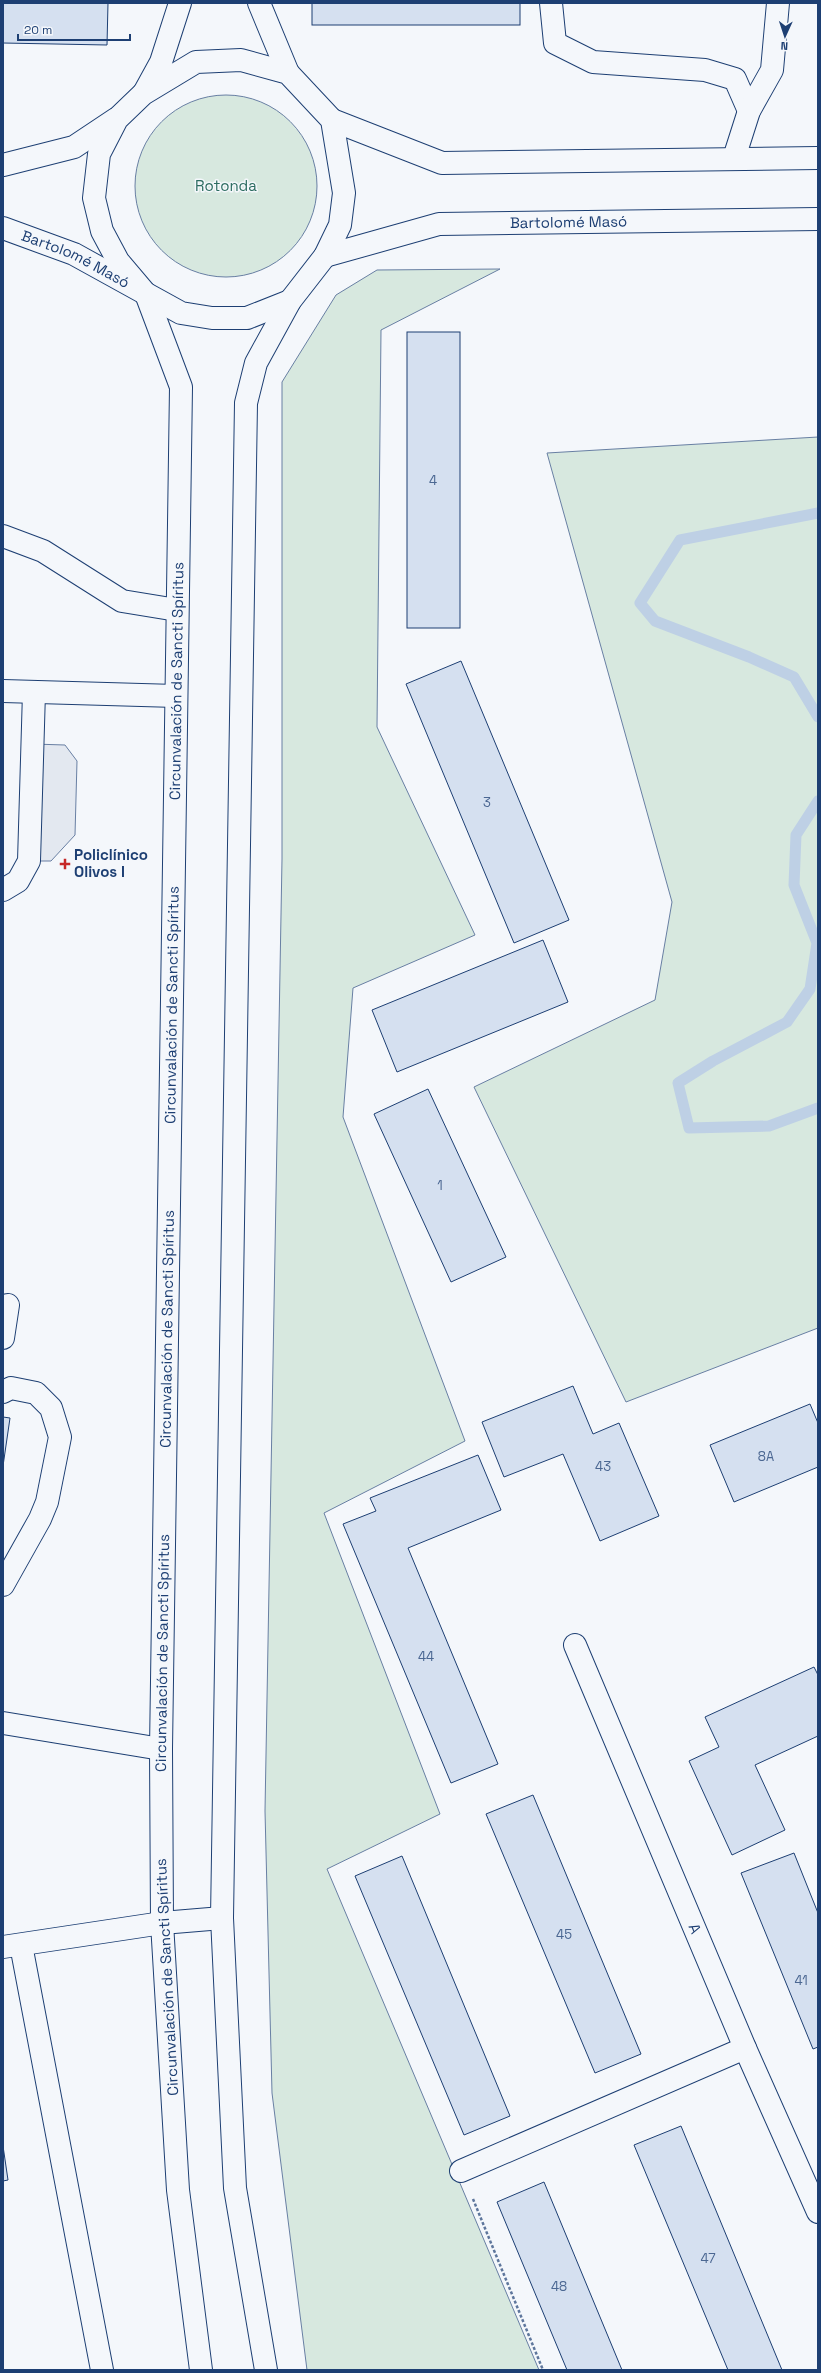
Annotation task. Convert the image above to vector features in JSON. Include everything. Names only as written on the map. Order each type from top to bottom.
[{"type":"main road","points":[[143,94],[161,62],[180,3]]},
{"type":"main road","points":[[259,3],[288,73],[332,120],[442,163],[818,158]]},
{"type":"main road","points":[[551,3],[555,43],[593,62],[705,70],[735,79],[748,111]]},
{"type":"main road","points":[[734,158],[748,111],[772,70],[778,3]]},
{"type":"main road","points":[[3,165],[74,147],[117,118],[143,94],[196,62],[242,60],[288,73]]},
{"type":"main road","points":[[117,118],[99,154],[94,198],[102,231],[118,261],[146,294]]},
{"type":"main road","points":[[266,2370],[235,2188],[222,1918],[246,403],[256,363],[290,301],[325,256],[340,225],[344,193],[332,120]]},
{"type":"main road","name":"Bartolomé Masó","points":[[325,256],[439,224],[818,219]]},
{"type":"main road","name":"Bartolomé Masó","points":[[3,228],[74,254],[181,313],[212,318],[247,318],[290,301]]},
{"type":"main road","name":"Circunvalación de Sancti Spíritus","points":[[146,294],[181,387],[161,1749],[162,1923],[178,2190],[201,2370]]},
{"type":"main road","points":[[3,536],[43,551],[122,601],[177,610]]},
{"type":"main road","points":[[3,691],[176,696]]},
{"type":"main road","points":[[3,890],[18,881],[29,860],[34,692]]},
{"type":"main road","points":[[3,1338],[8,1305]]},
{"type":"main road","points":[[3,1392],[11,1388],[36,1393],[51,1408],[60,1437],[48,1502],[3,1584]]},
{"type":"main road","name":"A","points":[[575,1645],[745,2048],[818,2212]]},
{"type":"main road","points":[[3,1723],[161,1749]]},
{"type":"main road","points":[[102,2370],[12,1946],[162,1923],[222,1918]]},
{"type":"main road","points":[[461,2171],[745,2048]]},
{"type":"path","points":[[461,2171],[543,2370]]},
{"type":"green space","name":"Rotonda","points":[[226,95],[244,97],[261,102],[269,106],[290,122],[306,143],[310,151],[315,168],[317,186],[315,204],[310,221],[306,229],[290,250],[269,266],[261,270],[244,275],[226,277],[208,275],[191,270],[183,266],[162,250],[146,229],[142,221],[137,204],[135,186],[137,168],[142,151],[146,143],[162,122],[183,106],[191,102],[208,97]]},
{"type":"green space","points":[[500,269],[381,330],[377,727],[475,935],[353,988],[343,1117],[465,1441],[324,1513],[440,1814],[327,1869],[539,2370],[307,2370],[272,2093],[265,1811],[282,859],[282,382],[336,295],[377,270]]},
{"type":"green space","points":[[818,437],[818,1328],[626,1402],[474,1087],[655,1000],[672,902],[547,453]]},
{"type":"shaded area","points":[[33,744],[65,745],[77,761],[75,835],[51,861],[29,861]]},
{"type":"building","points":[[3,3],[108,3],[107,45],[3,43]]},
{"type":"building","points":[[312,3],[520,3],[520,25],[312,25]]},
{"type":"building","points":[[407,332],[460,332],[460,628],[407,628]]},
{"type":"building","points":[[461,661],[569,920],[514,943],[406,684]]},
{"type":"building","points":[[543,940],[568,1002],[397,1072],[372,1010]]},
{"type":"building","points":[[428,1089],[506,1257],[451,1282],[374,1114]]},
{"type":"building","points":[[573,1386],[593,1434],[619,1423],[659,1516],[600,1541],[563,1454],[504,1477],[482,1422]]},
{"type":"building","points":[[810,1404],[818,1423],[818,1467],[734,1502],[710,1445]]},
{"type":"building","points":[[3,1417],[10,1418],[3,1466]]},
{"type":"building","points":[[478,1455],[501,1510],[408,1548],[498,1764],[451,1783],[343,1524],[376,1511],[370,1498]]},
{"type":"building","points":[[814,1667],[818,1675],[818,1736],[755,1765],[785,1830],[732,1855],[689,1761],[719,1747],[705,1717]]},
{"type":"building","points":[[533,1795],[641,2054],[595,2073],[486,1814]]},
{"type":"building","points":[[794,1853],[818,1913],[818,2047],[813,2049],[741,1873]]},
{"type":"building","points":[[402,1856],[510,2116],[464,2135],[355,1876]]},
{"type":"building","points":[[681,2126],[782,2370],[728,2370],[634,2145]]},
{"type":"building","points":[[3,2146],[8,2180],[3,2181]]},
{"type":"building","points":[[544,2182],[622,2370],[567,2370],[497,2202]]},
{"type":"waterway","points":[[818,513],[680,540],[640,603],[655,621],[749,657],[794,677],[818,717]]},
{"type":"waterway","points":[[818,801],[796,835],[794,885],[817,943],[810,989],[787,1022],[713,1061],[678,1083],[689,1128],[769,1126],[818,1108]]},
{"type":"place","name":"Policlínico Olivos I","points":[[65,864]]}]
